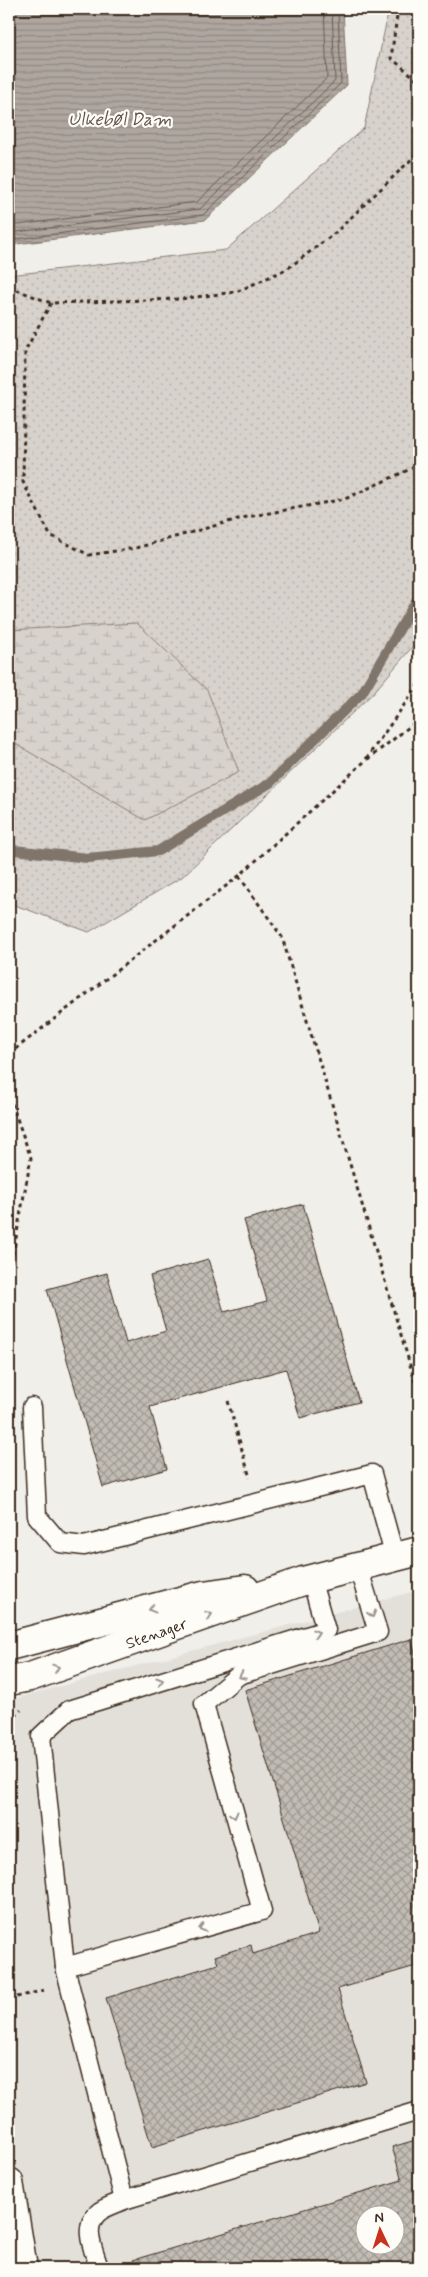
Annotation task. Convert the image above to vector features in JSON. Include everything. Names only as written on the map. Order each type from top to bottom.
[{"type":"street","name":"Stenager","points":[[9,1682],[30,1678],[307,1580],[412,1555]]},
{"type":"street","name":"Stenager","points":[[9,1646],[203,1595],[307,1580]]},
{"type":"street","points":[[9,2182],[23,2268]]},
{"type":"lane","points":[[32,1407],[37,1516],[60,1544],[84,1546],[372,1474],[412,1555]]},
{"type":"lane","points":[[68,1975],[262,1911],[204,1704],[239,1675],[378,1632],[358,1567]]},
{"type":"lane","points":[[124,2200],[68,1975],[41,1736],[69,1710],[326,1630],[307,1580]]},
{"type":"lane","points":[[99,2268],[90,2237],[90,2224],[98,2212],[124,2200],[419,2111]]},
{"type":"path","points":[[398,9],[391,58],[419,81]]},
{"type":"path","points":[[9,287],[51,303],[180,299],[236,292],[287,269],[335,233],[419,152]]},
{"type":"path","points":[[51,303],[25,351],[23,482],[50,535],[89,555],[136,548],[242,518],[345,499],[419,465]]},
{"type":"path","points":[[364,762],[419,684]]},
{"type":"path","points":[[9,1054],[239,876],[364,762],[413,724],[419,717]]},
{"type":"path","points":[[239,876],[282,938],[419,1395]]},
{"type":"path","points":[[9,1096],[31,1158],[9,1275]]},
{"type":"path","points":[[228,1401],[257,1503]]},
{"type":"path","points":[[9,1999],[68,1975]]},
{"type":"shaded area","points":[[419,1590],[419,2268],[9,2268],[9,1700]]},
{"type":"green space","points":[[389,9],[419,9],[419,639],[374,692],[182,877],[89,932],[9,903],[9,275],[226,250],[364,128]]},
{"type":"green space","points":[[137,623],[207,690],[239,772],[145,820],[9,740],[9,630]]},
{"type":"water","name":"Ulkebøl Dam","points":[[9,9],[343,9],[347,85],[205,220],[9,245]]},
{"type":"building","points":[[303,1204],[359,1402],[300,1418],[286,1369],[150,1407],[167,1469],[103,1487],[47,1289],[107,1273],[126,1343],[166,1331],[150,1276],[208,1259],[224,1312],[267,1301],[244,1220]]},
{"type":"building","points":[[411,1639],[419,1667],[419,1965],[338,1989],[366,2082],[152,2147],[106,1998],[218,1964],[215,1956],[251,1945],[253,1954],[319,1933],[245,1690]]},
{"type":"building","points":[[419,2139],[419,2268],[136,2268],[133,2260],[402,2180],[392,2147]]},
{"type":"waterway","points":[[9,847],[14,850],[88,858],[158,851],[270,783],[362,693],[419,596]]}]
